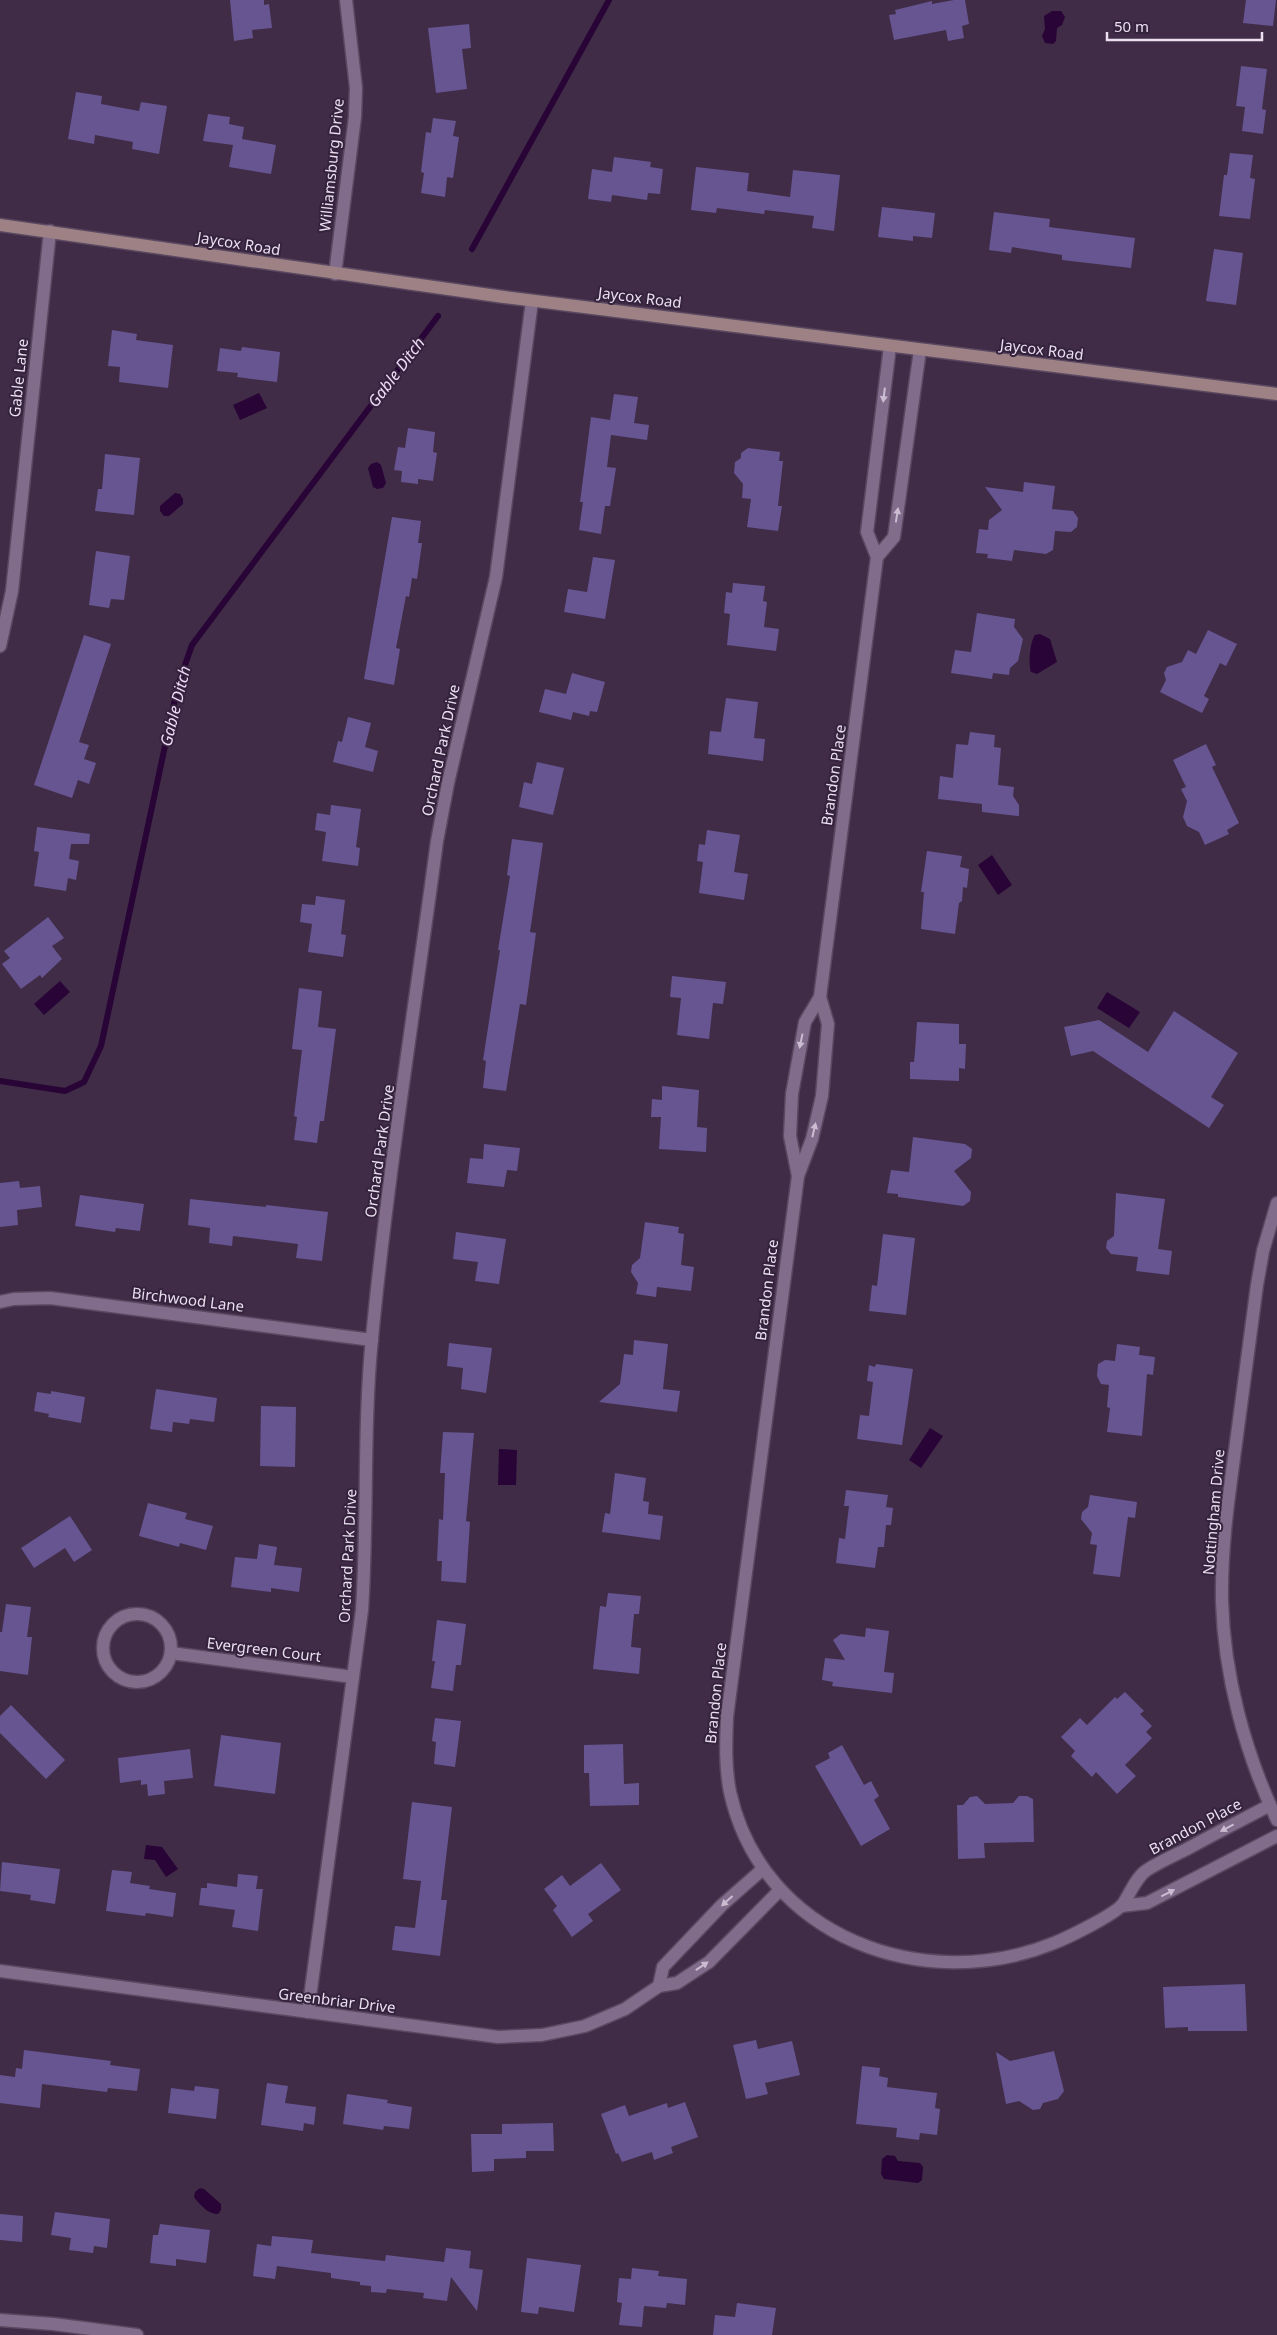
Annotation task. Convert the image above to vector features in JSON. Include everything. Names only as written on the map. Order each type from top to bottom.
[{"type":"street","name":"Williamsburg Drive","points":[[335,274],[356,117],[356,88],[346,0]]},
{"type":"street","name":"Jaycox Road","points":[[0,225],[335,274],[1277,394]]},
{"type":"street","name":"Gable Lane","points":[[0,646],[12,591],[50,231]]},
{"type":"street","name":"Orchard Park Drive","points":[[308,2012],[362,1610],[372,1340],[437,842],[448,783],[496,577],[532,300]]},
{"type":"street","name":"Brandon Place","points":[[798,1176],[790,1136],[792,1094],[806,1022],[820,997],[877,557],[867,532],[890,346]]},
{"type":"street","points":[[877,557],[894,537],[920,350]]},
{"type":"street","name":"Brandon Place","points":[[820,997],[828,1024],[822,1096],[812,1139],[798,1176],[727,1716],[725,1754],[730,1792],[742,1828],[763,1869],[780,1890],[810,1916],[842,1936],[876,1951],[930,1961],[980,1960],[1028,1952],[1074,1934],[1122,1906],[1147,1903],[1277,1836]]},
{"type":"street","name":"Nottingham Drive","points":[[1277,1203],[1263,1251],[1257,1285],[1222,1556],[1222,1603],[1225,1640],[1234,1696],[1246,1741],[1277,1820]]},
{"type":"street","name":"Birchwood Lane","points":[[0,1302],[14,1299],[50,1298],[372,1340]]},
{"type":"street","points":[[139,1614],[150,1616],[159,1622],[166,1631],[171,1653],[167,1664],[156,1676],[140,1682],[129,1682],[119,1678],[107,1665],[102,1649],[104,1638],[109,1628],[117,1620],[127,1615],[139,1614]]},
{"type":"street","name":"Evergreen Court","points":[[171,1653],[353,1677]]},
{"type":"street","name":"Brandon Place","points":[[1122,1906],[1144,1871],[1270,1805]]},
{"type":"street","points":[[659,1986],[663,1967],[722,1905],[763,1869]]},
{"type":"street","name":"Greenbriar Drive","points":[[0,1971],[498,2037],[527,2036],[563,2031],[605,2018],[626,2009],[659,1986],[677,1983],[709,1962],[780,1890]]},
{"type":"street","points":[[0,2320],[53,2324],[137,2335]]},
{"type":"shaded area","points":[[1052,11],[1061,11],[1065,17],[1062,25],[1057,28],[1056,41],[1053,44],[1045,43],[1042,36],[1045,29],[1044,16]]},
{"type":"shaded area","points":[[259,393],[267,408],[240,420],[233,405]]},
{"type":"shaded area","points":[[377,462],[381,465],[386,483],[383,488],[377,489],[373,487],[368,468],[371,464]]},
{"type":"shaded area","points":[[175,493],[180,494],[183,504],[169,516],[164,516],[160,511],[160,506]]},
{"type":"shaded area","points":[[1040,634],[1050,639],[1057,662],[1037,674],[1031,672],[1030,653],[1033,638],[1035,635]]},
{"type":"shaded area","points":[[992,855],[1012,885],[998,895],[978,865]]},
{"type":"shaded area","points":[[60,981],[70,992],[44,1015],[34,1004]]},
{"type":"shaded area","points":[[1107,992],[1140,1012],[1129,1028],[1097,1008]]},
{"type":"shaded area","points":[[930,1428],[943,1436],[921,1468],[909,1460]]},
{"type":"shaded area","points":[[499,1449],[517,1450],[516,1485],[498,1485]]},
{"type":"shaded area","points":[[146,1845],[162,1847],[178,1869],[166,1877],[155,1860],[144,1859]]},
{"type":"shaded area","points":[[887,2155],[895,2156],[898,2161],[920,2163],[923,2167],[922,2180],[918,2183],[884,2179],[881,2174],[882,2159]]},
{"type":"shaded area","points":[[200,2188],[204,2189],[221,2204],[221,2210],[218,2214],[208,2211],[194,2197],[195,2192]]},
{"type":"building","points":[[230,0],[264,0],[264,5],[269,4],[272,28],[252,30],[253,38],[234,41]]},
{"type":"building","points":[[965,0],[969,24],[962,26],[964,38],[948,41],[946,30],[894,40],[889,15],[896,14],[895,10],[932,1],[932,4]]},
{"type":"building","points":[[1246,0],[1276,0],[1273,26],[1243,23]]},
{"type":"building","points":[[469,24],[471,48],[462,49],[467,89],[436,93],[428,28]]},
{"type":"building","points":[[1241,66],[1267,69],[1262,109],[1266,110],[1263,134],[1242,131],[1245,107],[1236,106]]},
{"type":"building","points":[[76,92],[102,96],[101,104],[139,111],[141,102],[167,106],[159,154],[132,149],[133,142],[95,135],[94,144],[68,139]]},
{"type":"building","points":[[208,114],[230,117],[229,124],[244,127],[242,139],[276,145],[271,174],[229,167],[233,145],[203,141]]},
{"type":"building","points":[[433,118],[456,121],[453,136],[459,137],[453,178],[447,177],[445,197],[421,193],[424,173],[421,172],[426,132],[431,133]]},
{"type":"building","points":[[1230,153],[1253,155],[1250,178],[1255,179],[1250,219],[1219,216],[1224,175],[1227,175]]},
{"type":"building","points":[[614,157],[651,162],[650,167],[663,169],[660,194],[648,193],[647,200],[612,195],[611,202],[588,199],[592,169],[612,172]]},
{"type":"building","points":[[696,167],[749,173],[747,191],[790,197],[793,170],[840,175],[834,231],[812,228],[814,216],[765,210],[764,214],[717,208],[716,213],[691,210]]},
{"type":"building","points":[[882,207],[935,213],[932,238],[913,236],[913,241],[878,237]]},
{"type":"building","points":[[994,212],[1050,219],[1049,227],[1135,238],[1131,268],[1062,260],[1062,255],[1012,247],[1011,253],[989,250]]},
{"type":"building","points":[[1214,249],[1243,253],[1236,305],[1206,301]]},
{"type":"building","points":[[112,330],[137,334],[136,340],[173,345],[168,388],[119,382],[120,367],[108,366]]},
{"type":"building","points":[[242,347],[280,352],[277,382],[237,377],[238,373],[217,371],[220,348],[241,351]]},
{"type":"building","points":[[614,394],[638,397],[634,423],[649,425],[647,440],[611,435],[607,467],[616,468],[610,506],[605,506],[601,534],[579,530],[583,502],[580,502],[591,417],[610,420]]},
{"type":"building","points":[[408,428],[435,432],[433,452],[437,453],[433,481],[418,479],[418,484],[401,482],[402,471],[394,470],[398,447],[405,448]]},
{"type":"building","points":[[748,448],[780,452],[779,461],[783,461],[778,506],[782,506],[778,531],[747,527],[751,499],[742,498],[743,484],[734,473],[735,462],[741,458],[741,453]]},
{"type":"building","points":[[105,454],[140,458],[134,515],[95,511],[98,489],[102,489]]},
{"type":"building","points":[[1024,482],[1055,486],[1052,509],[1073,511],[1078,518],[1077,527],[1071,532],[1055,531],[1053,550],[1046,554],[1014,550],[1012,561],[987,558],[988,554],[976,553],[979,529],[988,530],[989,520],[1002,510],[985,487],[1023,492]]},
{"type":"building","points":[[392,517],[421,521],[418,543],[422,543],[417,579],[412,578],[409,597],[406,596],[396,648],[400,649],[394,685],[364,679]]},
{"type":"building","points":[[96,551],[130,556],[124,600],[111,599],[109,608],[89,605]]},
{"type":"building","points":[[593,557],[615,560],[605,619],[564,612],[568,589],[587,592]]},
{"type":"building","points":[[733,583],[765,586],[763,601],[767,602],[764,627],[779,629],[776,651],[727,645],[730,614],[724,613],[726,592],[732,593]]},
{"type":"building","points":[[977,613],[1015,619],[1014,627],[1023,639],[1018,661],[1010,668],[1009,675],[993,673],[992,679],[951,673],[955,650],[971,652]]},
{"type":"building","points":[[1208,630],[1237,644],[1226,666],[1220,663],[1204,696],[1209,699],[1202,713],[1160,692],[1166,680],[1164,673],[1167,667],[1182,662],[1188,650],[1196,654]]},
{"type":"building","points":[[84,635],[111,644],[79,742],[89,745],[84,759],[96,763],[89,784],[78,780],[72,798],[34,785]]},
{"type":"building","points":[[572,673],[605,682],[597,712],[590,711],[589,716],[573,712],[571,720],[539,712],[545,689],[566,694]]},
{"type":"building","points":[[726,698],[758,702],[754,738],[765,739],[763,761],[708,754],[710,731],[721,732]]},
{"type":"building","points":[[348,717],[371,723],[365,747],[378,751],[373,772],[333,762],[338,741],[342,742]]},
{"type":"building","points":[[970,732],[995,735],[994,747],[1001,748],[998,785],[1014,787],[1013,796],[1019,805],[1019,816],[982,812],[982,804],[938,799],[940,776],[953,778],[956,744],[968,745]]},
{"type":"building","points":[[1206,744],[1216,765],[1212,767],[1239,823],[1227,830],[1229,834],[1205,845],[1199,832],[1187,826],[1183,817],[1187,801],[1181,789],[1186,787],[1173,760]]},
{"type":"building","points":[[537,762],[564,768],[553,815],[519,807],[524,782],[532,784]]},
{"type":"building","points":[[331,805],[361,809],[356,847],[360,848],[358,866],[322,861],[326,832],[315,830],[317,813],[330,815]]},
{"type":"building","points":[[37,827],[90,834],[89,844],[71,844],[69,859],[79,861],[76,880],[68,878],[66,891],[34,886],[39,852],[34,851]]},
{"type":"building","points":[[707,830],[740,835],[734,872],[748,874],[744,900],[699,893],[703,862],[697,861],[699,844],[705,845]]},
{"type":"building","points":[[512,839],[543,843],[530,932],[536,933],[526,1005],[520,1004],[506,1091],[483,1088],[486,1061],[483,1060],[510,876],[507,875]]},
{"type":"building","points":[[927,851],[962,856],[960,867],[969,869],[967,888],[963,887],[962,901],[959,903],[955,934],[921,929],[924,892],[921,892]]},
{"type":"building","points":[[316,896],[345,900],[341,934],[346,935],[343,957],[308,952],[312,924],[300,922],[302,904],[315,905]]},
{"type":"building","points":[[48,917],[64,938],[52,946],[62,959],[42,978],[40,975],[21,989],[2,964],[10,958],[4,951]]},
{"type":"building","points":[[672,976],[726,982],[723,1004],[713,1003],[709,1039],[677,1035],[681,998],[670,997]]},
{"type":"building","points":[[299,988],[322,991],[318,1027],[336,1029],[324,1121],[320,1121],[317,1143],[294,1140],[297,1117],[294,1116],[302,1050],[292,1049]]},
{"type":"building","points":[[1174,1011],[1238,1053],[1211,1097],[1224,1105],[1209,1128],[1093,1051],[1071,1056],[1064,1027],[1099,1020],[1148,1052]]},
{"type":"building","points":[[917,1022],[959,1024],[959,1044],[966,1044],[965,1069],[959,1068],[959,1081],[910,1079],[910,1062],[914,1062]]},
{"type":"building","points":[[662,1086],[699,1090],[697,1127],[707,1128],[706,1152],[659,1149],[661,1117],[651,1117],[652,1099],[662,1100]]},
{"type":"building","points":[[913,1137],[965,1144],[972,1149],[971,1158],[954,1171],[971,1192],[970,1201],[963,1206],[898,1197],[898,1194],[887,1193],[891,1170],[909,1172]]},
{"type":"building","points":[[484,1144],[520,1148],[517,1171],[507,1170],[504,1187],[467,1183],[470,1158],[483,1159]]},
{"type":"building","points":[[19,1181],[20,1188],[40,1186],[42,1207],[17,1210],[18,1225],[0,1227],[0,1183]]},
{"type":"building","points":[[1116,1193],[1165,1199],[1158,1249],[1172,1251],[1169,1275],[1136,1271],[1138,1257],[1111,1254],[1106,1248],[1107,1241],[1114,1236]]},
{"type":"building","points":[[80,1195],[144,1204],[140,1231],[116,1228],[115,1232],[75,1226]]},
{"type":"building","points":[[190,1199],[328,1212],[322,1261],[296,1258],[298,1244],[233,1236],[232,1246],[209,1243],[210,1228],[188,1225]]},
{"type":"building","points":[[645,1222],[679,1227],[678,1233],[684,1234],[681,1265],[694,1267],[691,1291],[657,1287],[656,1297],[636,1294],[638,1283],[631,1272],[632,1265],[640,1258]]},
{"type":"building","points":[[456,1232],[506,1239],[499,1284],[475,1281],[478,1262],[453,1259]]},
{"type":"building","points":[[883,1234],[915,1238],[906,1315],[869,1311],[872,1285],[877,1286]]},
{"type":"building","points":[[634,1340],[668,1344],[663,1389],[680,1391],[677,1412],[599,1402],[620,1384],[624,1354],[633,1355]]},
{"type":"building","points":[[449,1343],[492,1348],[486,1393],[461,1389],[463,1368],[447,1366]]},
{"type":"building","points":[[1117,1344],[1140,1347],[1139,1355],[1155,1357],[1153,1375],[1147,1374],[1142,1436],[1107,1432],[1110,1408],[1107,1407],[1109,1385],[1101,1384],[1097,1376],[1098,1364],[1105,1360],[1115,1361]]},
{"type":"building","points":[[876,1364],[913,1369],[902,1445],[857,1439],[860,1415],[869,1416],[873,1382],[867,1381],[869,1365],[875,1367]]},
{"type":"building","points":[[156,1389],[217,1398],[214,1422],[190,1419],[189,1424],[173,1422],[172,1432],[150,1429]]},
{"type":"building","points":[[51,1391],[85,1397],[81,1423],[48,1417],[49,1414],[34,1411],[37,1392],[51,1394]]},
{"type":"building","points":[[261,1406],[296,1407],[295,1467],[260,1466]]},
{"type":"building","points":[[443,1432],[474,1433],[466,1521],[470,1522],[466,1583],[441,1581],[442,1561],[437,1561],[439,1519],[443,1520],[445,1473],[440,1473]]},
{"type":"building","points":[[615,1473],[646,1478],[643,1501],[649,1502],[648,1514],[663,1516],[660,1540],[602,1532],[605,1513],[610,1514]]},
{"type":"building","points":[[846,1490],[888,1495],[886,1507],[893,1508],[891,1525],[886,1525],[884,1547],[878,1547],[875,1568],[836,1563],[839,1538],[845,1539],[849,1506],[844,1506]]},
{"type":"building","points":[[1090,1495],[1137,1502],[1135,1518],[1128,1517],[1120,1577],[1093,1574],[1097,1545],[1090,1544],[1092,1533],[1081,1519],[1082,1512],[1088,1507]]},
{"type":"building","points":[[148,1503],[187,1513],[185,1519],[213,1526],[206,1550],[180,1543],[179,1547],[139,1536]]},
{"type":"building","points":[[70,1516],[92,1550],[74,1562],[65,1548],[34,1568],[21,1548]]},
{"type":"building","points":[[259,1544],[277,1547],[274,1565],[302,1568],[299,1592],[271,1588],[271,1592],[231,1587],[235,1557],[257,1559]]},
{"type":"building","points":[[608,1593],[641,1596],[639,1614],[634,1614],[631,1647],[641,1648],[639,1674],[593,1669],[600,1606],[606,1607]]},
{"type":"building","points":[[6,1604],[31,1607],[27,1637],[32,1637],[28,1675],[0,1671],[0,1632],[2,1632]]},
{"type":"building","points":[[437,1620],[466,1624],[461,1665],[456,1665],[453,1691],[431,1688],[435,1661],[432,1661]]},
{"type":"building","points":[[866,1628],[889,1631],[884,1672],[894,1673],[892,1693],[832,1686],[833,1682],[822,1680],[825,1658],[845,1660],[833,1640],[841,1634],[865,1637]]},
{"type":"building","points":[[1125,1692],[1144,1711],[1140,1714],[1152,1726],[1146,1732],[1152,1738],[1125,1765],[1136,1776],[1117,1794],[1096,1772],[1092,1777],[1071,1756],[1075,1751],[1061,1737],[1080,1718],[1087,1725],[1115,1697],[1117,1699]]},
{"type":"building","points":[[11,1705],[65,1760],[46,1779],[0,1733],[0,1716]]},
{"type":"building","points":[[435,1718],[461,1721],[455,1767],[434,1764],[436,1742],[432,1741]]},
{"type":"building","points":[[221,1735],[281,1743],[275,1794],[214,1786]]},
{"type":"building","points":[[623,1744],[624,1784],[639,1783],[639,1805],[590,1806],[589,1773],[584,1773],[584,1745]]},
{"type":"building","points":[[842,1745],[864,1785],[871,1781],[879,1796],[874,1800],[890,1829],[861,1846],[815,1766],[830,1758],[828,1753]]},
{"type":"building","points":[[190,1749],[193,1778],[164,1781],[165,1794],[148,1796],[147,1784],[141,1785],[141,1780],[120,1783],[118,1758]]},
{"type":"building","points":[[977,1796],[985,1804],[1013,1803],[1019,1796],[1027,1796],[1033,1799],[1034,1842],[984,1843],[985,1858],[958,1859],[957,1805],[963,1805],[970,1797]]},
{"type":"building","points":[[412,1802],[452,1807],[441,1900],[447,1900],[440,1956],[392,1950],[395,1926],[415,1928],[421,1881],[403,1879]]},
{"type":"building","points":[[2,1862],[60,1869],[55,1904],[30,1900],[31,1895],[0,1891]]},
{"type":"building","points":[[601,1863],[621,1890],[588,1914],[593,1921],[572,1937],[553,1910],[557,1906],[544,1889],[562,1875],[570,1886]]},
{"type":"building","points":[[112,1870],[132,1872],[130,1883],[150,1886],[149,1889],[176,1893],[173,1917],[146,1913],[145,1916],[106,1911]]},
{"type":"building","points":[[238,1874],[258,1876],[256,1889],[263,1889],[258,1931],[232,1927],[235,1910],[199,1905],[201,1888],[207,1888],[207,1883],[237,1887]]},
{"type":"building","points":[[1245,1984],[1247,2031],[1188,2031],[1188,2027],[1165,2028],[1163,1987]]},
{"type":"building","points":[[756,2040],[758,2049],[792,2041],[800,2075],[765,2083],[768,2094],[746,2099],[733,2045]]},
{"type":"building","points":[[24,2050],[111,2061],[110,2065],[140,2069],[137,2091],[108,2088],[107,2092],[42,2084],[40,2108],[0,2103],[0,2075],[15,2077],[16,2068],[22,2069]]},
{"type":"building","points":[[1054,2051],[1064,2091],[1058,2099],[1043,2103],[1040,2109],[1033,2110],[1019,2101],[1006,2104],[996,2052],[1010,2061]]},
{"type":"building","points":[[862,2066],[880,2068],[879,2076],[888,2078],[887,2087],[937,2093],[935,2108],[940,2109],[937,2135],[920,2133],[919,2140],[896,2137],[897,2128],[856,2124]]},
{"type":"building","points":[[267,2083],[288,2086],[285,2103],[316,2107],[314,2125],[304,2123],[303,2131],[261,2125]]},
{"type":"building","points":[[195,2086],[219,2089],[216,2119],[168,2113],[171,2088],[194,2091]]},
{"type":"building","points":[[347,2094],[388,2100],[387,2103],[412,2107],[409,2129],[384,2126],[383,2130],[343,2124]]},
{"type":"building","points":[[685,2102],[698,2137],[671,2147],[673,2153],[654,2160],[652,2152],[622,2162],[618,2153],[616,2154],[601,2114],[625,2105],[629,2116],[667,2103],[668,2108]]},
{"type":"building","points":[[553,2123],[554,2151],[526,2151],[526,2158],[494,2159],[494,2171],[472,2172],[471,2134],[502,2134],[502,2124]]},
{"type":"building","points":[[55,2212],[110,2219],[107,2248],[94,2246],[93,2253],[69,2250],[71,2238],[51,2235]]},
{"type":"building","points":[[0,2214],[23,2216],[22,2242],[0,2240]]},
{"type":"building","points":[[160,2224],[210,2230],[206,2263],[176,2259],[176,2266],[150,2263],[153,2235],[158,2235]]},
{"type":"building","points":[[272,2236],[313,2240],[311,2253],[385,2261],[386,2255],[444,2262],[446,2248],[471,2251],[469,2268],[483,2270],[477,2311],[451,2277],[447,2301],[423,2298],[424,2293],[387,2289],[386,2293],[371,2292],[371,2286],[360,2285],[360,2282],[331,2278],[331,2273],[277,2266],[275,2279],[253,2276],[257,2244],[271,2246]]},
{"type":"building","points":[[527,2258],[581,2265],[574,2312],[539,2307],[538,2314],[521,2312]]},
{"type":"building","points":[[632,2268],[659,2271],[658,2276],[687,2279],[685,2305],[667,2303],[666,2308],[644,2306],[642,2327],[619,2325],[622,2303],[617,2302],[619,2278],[631,2279]]},
{"type":"building","points":[[737,2303],[776,2308],[772,2335],[713,2335],[715,2315],[735,2317]]},
{"type":"waterway","name":"Gable Ditch","points":[[472,249],[609,0]]},
{"type":"waterway","name":"Gable Ditch","points":[[0,1081],[65,1091],[84,1082],[101,1046],[178,685],[192,645],[438,316]]}]
